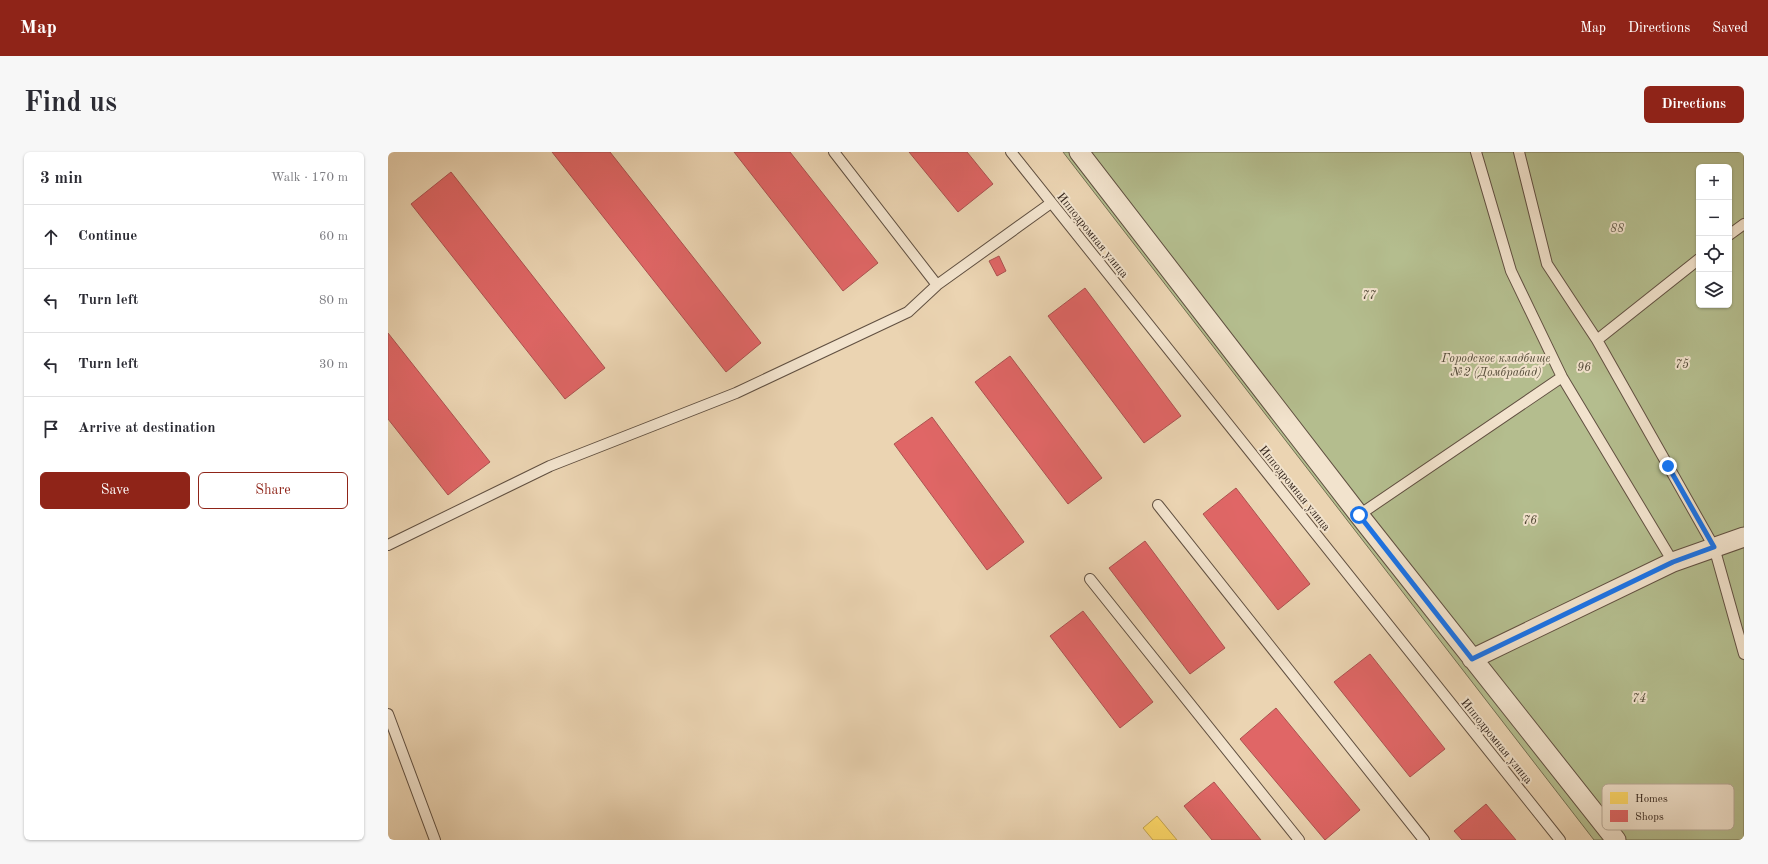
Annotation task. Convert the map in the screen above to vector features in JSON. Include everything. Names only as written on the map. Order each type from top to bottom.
[{"type":"street","points":[[1079,152],[1359,515],[1602,822]]},
{"type":"street","points":[[1472,659],[1673,562],[1744,537]]},
{"type":"street","points":[[1608,830],[1616,840]]},
{"type":"lane","points":[[834,152],[937,285]]},
{"type":"lane","name":"Ипподромная улица","points":[[1011,152],[1560,840]]},
{"type":"lane","points":[[1476,152],[1511,271],[1562,377],[1673,562]]},
{"type":"lane","points":[[1519,152],[1548,264],[1597,340],[1714,547],[1744,654]]},
{"type":"lane","points":[[388,545],[550,466],[736,393],[908,312],[937,285],[1051,203]]},
{"type":"lane","points":[[1732,234],[1744,224]]},
{"type":"lane","points":[[1597,340],[1696,261]]},
{"type":"lane","points":[[1359,515],[1562,377]]},
{"type":"lane","points":[[1158,505],[1424,840]]},
{"type":"lane","points":[[1090,579],[1299,840]]},
{"type":"lane","points":[[388,714],[435,840]]},
{"type":"green space","name":"Городское кладбище №2 (Домбрабад)","points":[[1063,152],[1744,152],[1744,840],[1594,840]]},
{"type":"building: Homes","points":[[1157,816],[1177,840],[1153,840],[1143,828]]},
{"type":"building: Shops","points":[[552,152],[610,152],[761,343],[726,372]]},
{"type":"building: Shops","points":[[734,152],[790,152],[878,263],[843,291]]},
{"type":"building: Shops","points":[[909,152],[967,152],[993,184],[958,212]]},
{"type":"building: Shops","points":[[451,172],[605,368],[565,399],[411,204]]},
{"type":"building: Shops","points":[[999,256],[1006,271],[997,276],[989,261]]},
{"type":"building: Shops","points":[[1085,288],[1181,416],[1144,443],[1048,316]]},
{"type":"building: Shops","points":[[388,333],[490,462],[448,495],[388,419]]},
{"type":"building: Shops","points":[[1010,356],[1102,478],[1068,504],[975,382]]},
{"type":"building: Shops","points":[[932,417],[1024,542],[987,570],[894,444]]},
{"type":"building: Shops","points":[[1236,488],[1310,584],[1278,610],[1203,514]]},
{"type":"building: Shops","points":[[1145,541],[1225,648],[1190,674],[1109,568]]},
{"type":"building: Shops","points":[[1083,611],[1153,702],[1120,728],[1050,636]]},
{"type":"building: Shops","points":[[1370,654],[1445,749],[1410,777],[1334,682]]},
{"type":"building: Shops","points":[[1276,708],[1360,810],[1325,840],[1240,739]]},
{"type":"building: Shops","points":[[1214,782],[1261,840],[1212,840],[1184,806]]},
{"type":"building: Shops","points":[[1486,804],[1516,840],[1462,840],[1454,831]]},
{"type":"route","points":[[1359,515],[1472,659],[1673,562],[1714,547],[1668,466]]},
{"type":"park label","name":"88","points":[[1617,228]]},
{"type":"park label","name":"77","points":[[1369,295]]},
{"type":"park label","name":"75","points":[[1682,364]]},
{"type":"park label","name":"96","points":[[1584,367]]},
{"type":"park label","name":"76","points":[[1530,520]]},
{"type":"park label","name":"74","points":[[1639,698]]}]
